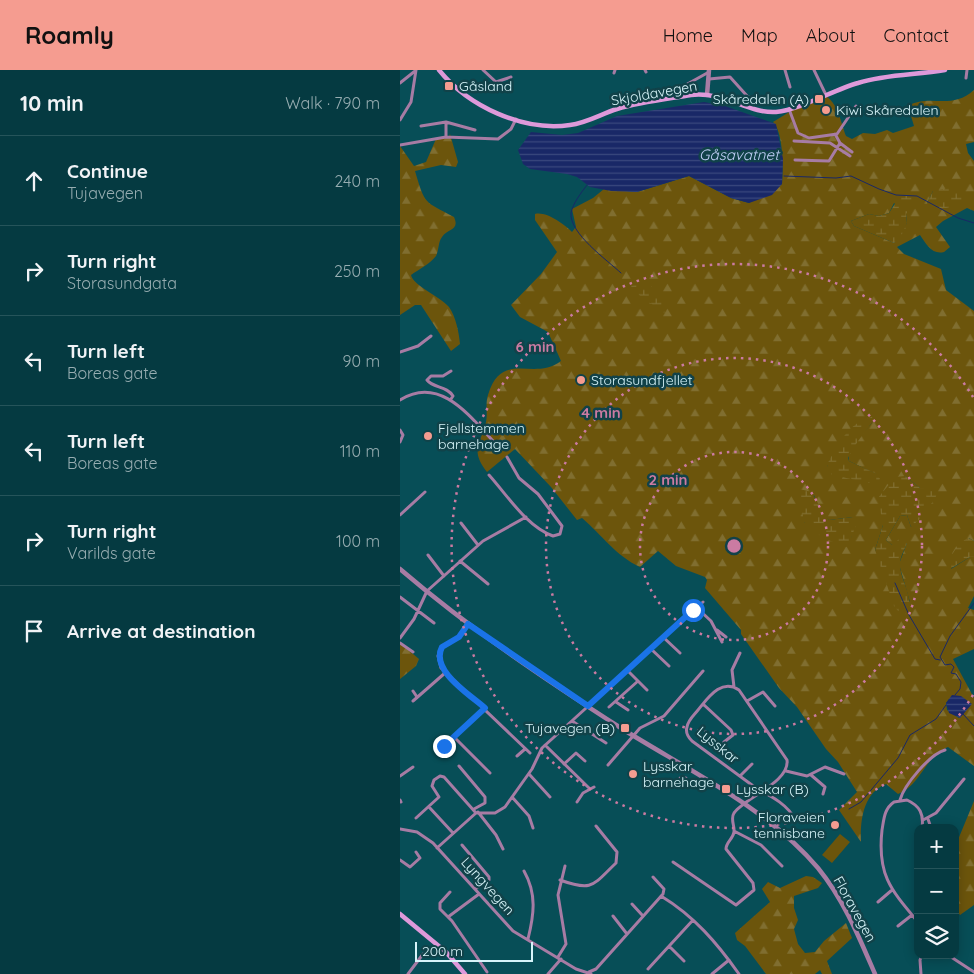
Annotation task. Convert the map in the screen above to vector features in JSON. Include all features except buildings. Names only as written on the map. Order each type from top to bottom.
[{"type":"main road","name":"Skjoldavegen","points":[[438,70],[473,100],[496,112],[516,119],[546,125],[570,125],[625,107],[707,95],[726,98],[773,112],[866,80],[906,73],[944,70]]},
{"type":"main road","points":[[400,915],[446,952],[464,973]]},
{"type":"street","points":[[483,70],[496,82],[511,77]]},
{"type":"street","points":[[785,70],[790,87]]},
{"type":"street","points":[[814,70],[826,95]]},
{"type":"street","points":[[966,78],[968,70]]},
{"type":"street","points":[[400,83],[414,71]]},
{"type":"street","points":[[400,120],[410,102],[414,71]]},
{"type":"street","points":[[707,95],[709,71]]},
{"type":"street","name":"Skjoldavegen","points":[[670,91],[682,88],[709,71]]},
{"type":"street","name":"Skjoldavegen","points":[[709,79],[730,77],[748,97],[761,100]]},
{"type":"street","points":[[789,108],[801,136],[809,138],[836,134],[856,106]]},
{"type":"street","points":[[400,145],[446,137],[498,139],[512,129],[516,119]]},
{"type":"street","points":[[446,122],[446,137]]},
{"type":"street","points":[[421,126],[446,122],[475,130]]},
{"type":"street","points":[[836,134],[840,143],[852,152]]},
{"type":"street","points":[[794,141],[830,143],[850,156]]},
{"type":"street","points":[[795,160],[827,162],[840,143]]},
{"type":"street","points":[[400,352],[418,346],[431,336]]},
{"type":"street","points":[[451,371],[443,376],[431,376],[427,380],[431,384],[450,391],[453,396],[451,400]]},
{"type":"street","points":[[400,400],[414,394],[427,392],[438,394],[451,400],[464,410],[493,441]]},
{"type":"street","points":[[400,430],[403,436],[400,442]]},
{"type":"street","points":[[489,475],[526,517],[548,535],[557,536],[562,530],[560,522],[538,494],[519,478],[507,457]]},
{"type":"street","points":[[400,515],[425,492]]},
{"type":"street","points":[[400,638],[418,611],[427,591],[478,545],[526,517]]},
{"type":"street","points":[[461,523],[478,545]]},
{"type":"street","points":[[428,555],[444,576]]},
{"type":"street","points":[[460,561],[488,584]]},
{"type":"street","name":"Floravegen","points":[[400,569],[468,624],[587,706],[744,806],[787,838],[818,869],[847,912],[876,974]]},
{"type":"street","points":[[400,597],[434,623]]},
{"type":"street","points":[[476,811],[492,813],[500,810],[529,774],[538,753],[545,745],[703,602]]},
{"type":"street","points":[[696,607],[712,622],[722,642]]},
{"type":"street","points":[[468,624],[459,637],[446,643],[439,652],[439,662],[445,673],[485,708],[530,753]]},
{"type":"street","points":[[716,630],[726,637]]},
{"type":"street","points":[[663,637],[680,653]]},
{"type":"street","points":[[400,643],[413,652]]},
{"type":"street","points":[[650,648],[669,666]]},
{"type":"street","points":[[673,862],[732,904],[740,904],[755,886],[726,849],[734,831],[734,814],[786,771],[787,764],[783,752],[739,690],[734,687],[732,670],[740,654]]},
{"type":"street","points":[[627,670],[647,690]]},
{"type":"street","points":[[608,764],[643,726],[664,716],[703,672]]},
{"type":"street","points":[[413,701],[445,673]]},
{"type":"street","points":[[609,707],[638,681]]},
{"type":"street","name":"Lysskar","points":[[734,687],[716,690],[688,724],[687,735],[692,741],[791,812],[795,820]]},
{"type":"street","points":[[413,691],[417,697]]},
{"type":"street","points":[[747,701],[763,692],[775,706]]},
{"type":"street","points":[[616,702],[628,710]]},
{"type":"street","name":"Lysskar","points":[[703,704],[731,730],[732,735],[724,742]]},
{"type":"street","points":[[442,748],[455,738],[485,708]]},
{"type":"street","points":[[572,721],[606,743]]},
{"type":"street","points":[[455,738],[490,773]]},
{"type":"street","points":[[545,745],[580,779],[591,787],[577,802]]},
{"type":"street","points":[[517,756],[525,749]]},
{"type":"street","points":[[900,800],[902,791],[934,754],[945,750]]},
{"type":"street","points":[[564,764],[575,754],[585,761]]},
{"type":"street","name":"Lysskar","points":[[740,776],[752,764]]},
{"type":"street","points":[[437,848],[485,803],[486,797],[459,766]]},
{"type":"street","points":[[786,771],[802,776],[811,775],[824,766],[844,774]]},
{"type":"street","points":[[400,776],[413,767]]},
{"type":"street","points":[[529,774],[550,797]]},
{"type":"street","points":[[811,775],[825,787],[822,794]]},
{"type":"street","points":[[416,818],[438,797],[432,786],[434,780],[440,776],[444,777],[476,811],[496,836],[503,849]]},
{"type":"street","points":[[923,820],[928,818],[964,779]]},
{"type":"street","points":[[512,797],[529,816],[533,828]]},
{"type":"street","points":[[914,917],[892,890],[884,872],[880,848],[887,810],[894,802],[907,800],[918,806],[922,824]]},
{"type":"street","points":[[429,807],[453,833]]},
{"type":"street","points":[[928,818],[930,824]]},
{"type":"street","points":[[560,880],[578,887],[590,886],[616,863],[617,852],[596,826]]},
{"type":"street","name":"Lyngvegen","points":[[400,829],[417,832],[437,848],[513,931],[580,972],[590,973]]},
{"type":"street","points":[[734,831],[761,845],[782,866]]},
{"type":"street","points":[[462,845],[489,877],[489,880],[475,890]]},
{"type":"street","points":[[400,860],[410,867],[420,858],[416,852]]},
{"type":"street","points":[[548,974],[566,944],[558,907],[560,880],[565,866]]},
{"type":"street","points":[[524,871],[532,887],[534,902],[528,940]]},
{"type":"street","points":[[590,973],[662,896],[663,888],[653,878]]},
{"type":"street","points":[[878,902],[892,890]]},
{"type":"street","points":[[450,892],[439,906],[487,972]]},
{"type":"street","points":[[448,918],[479,894]]},
{"type":"street","points":[[662,896],[693,920],[739,974]]},
{"type":"street","points":[[632,904],[644,916]]},
{"type":"street","points":[[898,926],[912,915]]},
{"type":"street","points":[[613,916],[627,934]]},
{"type":"street","points":[[648,969],[693,920]]},
{"type":"street","points":[[669,946],[684,961]]},
{"type":"street","points":[[408,974],[422,954]]},
{"type":"street","points":[[920,959],[921,974]]},
{"type":"street","points":[[954,959],[974,972]]},
{"type":"street","points":[[712,974],[729,960]]},
{"type":"green space","points":[[974,90],[974,142],[966,144],[968,153],[974,161],[974,211],[967,208],[936,227],[950,247],[944,252],[933,250],[920,235],[897,247],[904,254],[941,269],[946,290],[974,311],[974,541],[969,538],[951,569],[970,557],[974,557],[974,596],[968,608],[974,610],[974,649],[953,659],[974,698],[974,766],[948,747],[940,751],[928,763],[918,778],[906,790],[898,794],[886,784],[878,788],[864,808],[861,842],[839,810],[857,792],[838,762],[826,749],[797,707],[779,688],[741,634],[741,630],[705,588],[707,580],[705,577],[676,566],[658,551],[640,567],[631,562],[616,551],[582,518],[577,520],[551,487],[515,449],[487,472],[479,458],[478,447],[486,422],[488,395],[494,381],[502,373],[510,370],[540,369],[551,367],[561,361],[548,332],[520,317],[511,305],[541,274],[557,252],[535,220],[535,214],[549,216],[572,232],[576,227],[572,209],[593,198],[604,189],[637,192],[689,176],[731,198],[749,203],[782,184],[781,143],[777,127],[773,122],[804,103],[824,95],[829,98],[836,108],[846,136],[852,139],[863,133],[875,134],[887,130],[893,133],[914,126],[908,106],[916,102],[949,101],[965,96]],"holes":[[[933,191],[966,204],[927,203]],[[894,203],[906,214],[907,223],[894,243],[854,226],[851,221],[869,214],[879,216],[889,213]],[[873,421],[853,445],[850,450],[849,461],[876,474],[827,466]],[[905,476],[920,488],[933,488],[911,527],[907,515],[900,516],[886,540],[892,545],[907,543],[899,564],[910,602],[875,550],[883,525]],[[814,495],[821,514],[829,520],[853,517],[851,538],[804,522]],[[949,699],[968,706],[959,718],[947,710],[946,703]]]},
{"type":"green space","points":[[450,134],[458,162],[456,167],[441,165],[415,171],[427,201],[454,217],[456,225],[442,237],[434,259],[411,275],[417,283],[445,303],[454,315],[460,344],[451,351],[421,305],[415,305],[400,315],[400,146],[414,166],[426,162],[436,139],[449,137]]},
{"type":"green space","points":[[948,188],[968,196],[966,204],[931,211],[927,203],[933,191]]},
{"type":"green space","points":[[900,196],[918,197],[906,214],[907,223],[902,234],[894,243],[854,226],[851,221],[869,214],[879,216],[889,213]]},
{"type":"green space","points":[[644,282],[660,292],[666,309],[664,313],[635,292],[631,286]]},
{"type":"green space","points":[[872,417],[873,421],[848,458],[849,461],[877,474],[880,479],[875,484],[832,475],[827,465],[840,442],[850,429]]},
{"type":"green space","points":[[905,476],[920,488],[934,488],[938,493],[925,514],[911,527],[907,515],[900,516],[886,540],[892,545],[904,535],[907,543],[900,563],[909,599],[907,611],[903,617],[894,606],[875,550],[883,525],[878,498],[895,477]]},
{"type":"green space","points":[[798,490],[810,492],[829,520],[853,517],[858,520],[851,538],[851,544],[846,547],[823,538],[804,522]]},
{"type":"green space","points":[[969,538],[974,541],[974,557],[970,557],[950,569],[948,561],[960,542]]},
{"type":"green space","points":[[400,643],[419,659],[416,666],[400,679]]},
{"type":"green space","points":[[974,801],[974,905],[960,915],[959,914],[959,837]]},
{"type":"green space","points":[[840,834],[850,842],[832,863],[822,855]]},
{"type":"green space","points":[[806,876],[813,877],[822,883],[818,888],[794,896],[794,908],[798,920],[794,929],[798,944],[805,953],[815,952],[824,941],[846,923],[852,938],[827,961],[832,974],[822,974],[820,970],[815,974],[766,974],[745,946],[737,940],[735,933],[770,902],[762,889],[768,882],[780,888]]},
{"type":"water","name":"Gåsavatnet","points":[[704,102],[725,106],[776,124],[783,159],[782,184],[772,195],[749,203],[731,198],[689,176],[637,192],[611,191],[590,187],[577,177],[567,174],[530,169],[523,164],[518,150],[531,132],[562,135],[578,133],[617,116]]},
{"type":"water","points":[[952,695],[961,696],[972,704],[960,718],[949,713],[946,703]]},
{"type":"waterway","points":[[784,176],[836,178],[851,176],[896,195],[917,196],[958,218],[974,223]]},
{"type":"waterway","points":[[587,185],[571,213],[572,221],[590,246],[621,273]]},
{"type":"waterway","points":[[895,583],[909,615],[935,659],[940,660]]},
{"type":"waterway","points":[[955,695],[960,689],[961,682],[956,674],[951,673],[954,667],[951,664],[945,665],[940,657],[950,636],[974,603]]},
{"type":"waterway","points":[[849,809],[861,802],[898,758],[910,735],[936,719],[946,705]]},
{"type":"waterway","points":[[963,714],[974,726]]},
{"type":"place","name":"Gåsland","points":[[449,86]]},
{"type":"place","name":"Skåredalen (A)","points":[[819,99]]},
{"type":"place","name":"Kiwi Skåredalen","points":[[826,110]]},
{"type":"place","name":"Storasundfjellet","points":[[581,380]]},
{"type":"place","name":"Fjellstemmen barnehage","points":[[428,436]]},
{"type":"place","name":"Tujavegen (B)","points":[[625,728]]},
{"type":"place","name":"Lysskar barnehage","points":[[633,774]]},
{"type":"place","name":"Lysskar (B)","points":[[726,789]]},
{"type":"place","name":"Floraveien tennisbane","points":[[835,825]]},
{"type":"route","points":[[444,746],[455,738],[485,708],[445,673],[439,662],[438,656],[442,647],[450,640],[459,637],[468,624],[548,681],[588,706],[693,610]]}]
